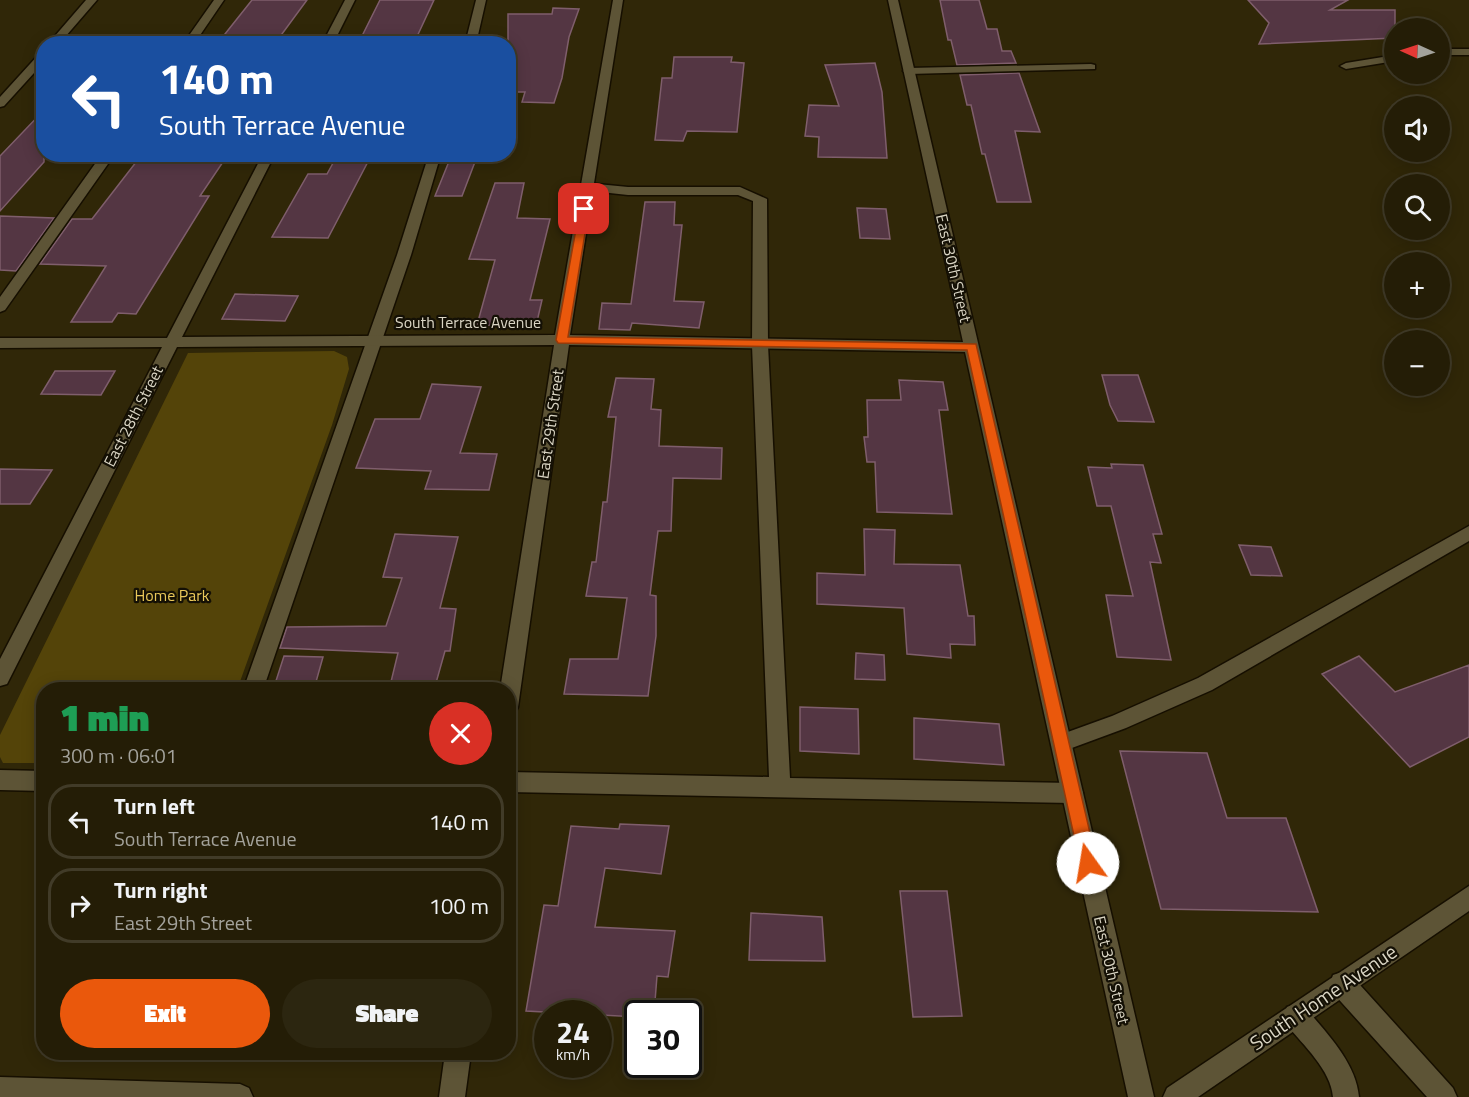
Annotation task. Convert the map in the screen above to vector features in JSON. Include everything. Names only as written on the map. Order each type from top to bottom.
[{"type":"street","points":[[60,36],[92,0]]},
{"type":"street","points":[[194,36],[219,0]]},
{"type":"street","points":[[331,36],[350,0]]},
{"type":"street","points":[[472,36],[481,0]]},
{"type":"street","name":"East 29th Street","points":[[512,682],[562,340],[618,0]]},
{"type":"street","name":"East 30th Street","points":[[893,0],[1141,1097]]},
{"type":"street","points":[[1450,52],[1469,52]]},
{"type":"street","points":[[1346,66],[1384,60]]},
{"type":"street","points":[[0,104],[36,64]]},
{"type":"street","points":[[909,71],[1091,67]]},
{"type":"street","points":[[0,307],[103,162]]},
{"type":"street","name":"East 28th Street","points":[[0,678],[265,162]]},
{"type":"street","points":[[256,682],[404,255],[433,162]]},
{"type":"street","points":[[587,187],[628,191],[740,190],[760,199],[760,345],[780,787]]},
{"type":"street","name":"South Terrace Avenue","points":[[0,343],[170,344],[373,340],[562,340],[760,345],[972,346]]},
{"type":"street","points":[[1061,743],[1119,722],[1205,684],[1469,533]]},
{"type":"street","points":[[0,780],[36,781]]},
{"type":"street","points":[[516,782],[1072,793]]},
{"type":"street","name":"South Home Avenue","points":[[1176,1097],[1469,897]]},
{"type":"street","points":[[1342,984],[1444,1097]]},
{"type":"street","points":[[1296,1016],[1341,1076],[1346,1097]]},
{"type":"street","points":[[452,1097],[457,1060]]},
{"type":"street","points":[[0,1090],[240,1097]]},
{"type":"green space","name":"Home Park","points":[[334,351],[347,357],[349,369],[332,425],[240,682],[36,682],[36,763],[3,763],[0,757],[0,735],[188,353]]},
{"type":"building","points":[[252,0],[307,0],[280,36],[223,36]]},
{"type":"building","points":[[380,0],[434,0],[417,36],[362,36]]},
{"type":"building","points":[[940,0],[979,0],[987,29],[997,29],[1002,51],[1011,51],[1016,63],[957,65],[951,40],[948,40]]},
{"type":"building","points":[[1248,0],[1348,0],[1330,10],[1395,10],[1395,18],[1384,18],[1384,38],[1259,44],[1269,23]]},
{"type":"building","points":[[553,8],[579,9],[569,37],[562,78],[554,103],[522,102],[525,92],[516,92],[516,36],[508,36],[508,14],[552,14]]},
{"type":"building","points":[[674,57],[732,57],[731,62],[744,63],[737,132],[687,131],[683,141],[655,140],[662,78],[672,78]]},
{"type":"building","points":[[875,63],[882,92],[887,158],[818,157],[819,137],[805,136],[809,105],[839,106],[825,65]]},
{"type":"building","points":[[1019,73],[1040,132],[1015,131],[1031,202],[997,202],[985,154],[982,154],[971,105],[967,105],[960,75]]},
{"type":"building","points":[[36,118],[36,162],[44,162],[0,211],[0,156]]},
{"type":"building","points":[[136,162],[223,162],[200,196],[209,196],[136,314],[118,313],[112,322],[71,322],[106,266],[40,264],[72,219],[92,219]]},
{"type":"building","points":[[334,162],[368,162],[328,238],[272,237],[308,174],[327,174]]},
{"type":"building","points":[[449,162],[475,162],[462,196],[435,196]]},
{"type":"building","points":[[495,183],[524,183],[517,218],[550,219],[530,300],[542,300],[536,326],[477,325],[495,260],[469,259]]},
{"type":"building","points":[[645,202],[675,202],[674,225],[682,225],[674,301],[704,302],[699,328],[632,323],[630,330],[599,329],[602,303],[631,304]]},
{"type":"building","points":[[857,208],[886,209],[890,239],[860,238]]},
{"type":"building","points":[[0,216],[54,218],[16,271],[0,270]]},
{"type":"building","points":[[235,294],[298,296],[285,321],[222,319]]},
{"type":"building","points":[[55,371],[115,371],[101,395],[41,394]]},
{"type":"building","points":[[1102,375],[1138,375],[1154,422],[1118,421],[1110,405]]},
{"type":"building","points":[[616,378],[654,379],[651,409],[661,410],[659,446],[722,448],[721,479],[673,478],[671,531],[658,531],[650,595],[656,596],[656,636],[648,696],[564,694],[570,659],[618,659],[627,598],[586,596],[592,562],[596,562],[603,502],[607,502],[616,417],[608,417]]},
{"type":"building","points":[[899,380],[943,382],[948,410],[939,410],[952,514],[877,512],[875,462],[867,462],[864,437],[868,437],[867,400],[901,400]]},
{"type":"building","points":[[432,384],[481,387],[460,453],[497,454],[489,490],[425,489],[431,471],[356,468],[375,419],[420,419]]},
{"type":"building","points":[[1111,464],[1143,465],[1162,534],[1153,534],[1161,563],[1150,562],[1171,660],[1117,657],[1106,595],[1133,596],[1111,506],[1097,506],[1088,467],[1112,468]]},
{"type":"building","points":[[0,469],[52,470],[30,504],[0,504]]},
{"type":"building","points":[[864,529],[895,530],[894,564],[960,565],[968,616],[974,616],[975,645],[950,644],[951,658],[907,654],[904,608],[817,604],[817,573],[865,575]]},
{"type":"building","points":[[395,534],[458,537],[440,608],[456,609],[450,651],[445,651],[436,682],[391,682],[398,653],[280,648],[287,627],[386,626],[402,578],[383,577]]},
{"type":"building","points":[[1239,545],[1271,547],[1282,576],[1251,575]]},
{"type":"building","points":[[856,653],[884,655],[885,680],[855,679]]},
{"type":"building","points":[[284,656],[323,657],[316,682],[276,682]]},
{"type":"building","points":[[1359,656],[1395,692],[1469,665],[1469,737],[1410,767],[1322,674]]},
{"type":"building","points":[[800,707],[858,709],[859,754],[800,751]]},
{"type":"building","points":[[914,718],[999,724],[1004,765],[914,759]]},
{"type":"building","points":[[1120,751],[1207,753],[1227,818],[1286,818],[1318,912],[1161,909]]},
{"type":"building","points":[[620,824],[669,826],[661,874],[605,868],[595,927],[675,931],[668,977],[657,976],[655,1000],[624,1000],[624,1016],[612,1016],[612,1000],[534,1000],[534,1011],[526,1011],[544,905],[558,906],[571,826],[619,829]]},
{"type":"building","points":[[900,891],[947,891],[962,1016],[913,1017]]},
{"type":"building","points":[[751,913],[822,917],[825,961],[749,960]]},
{"type":"route","points":[[584,209],[562,340],[760,345],[972,346],[1088,863]]}]
